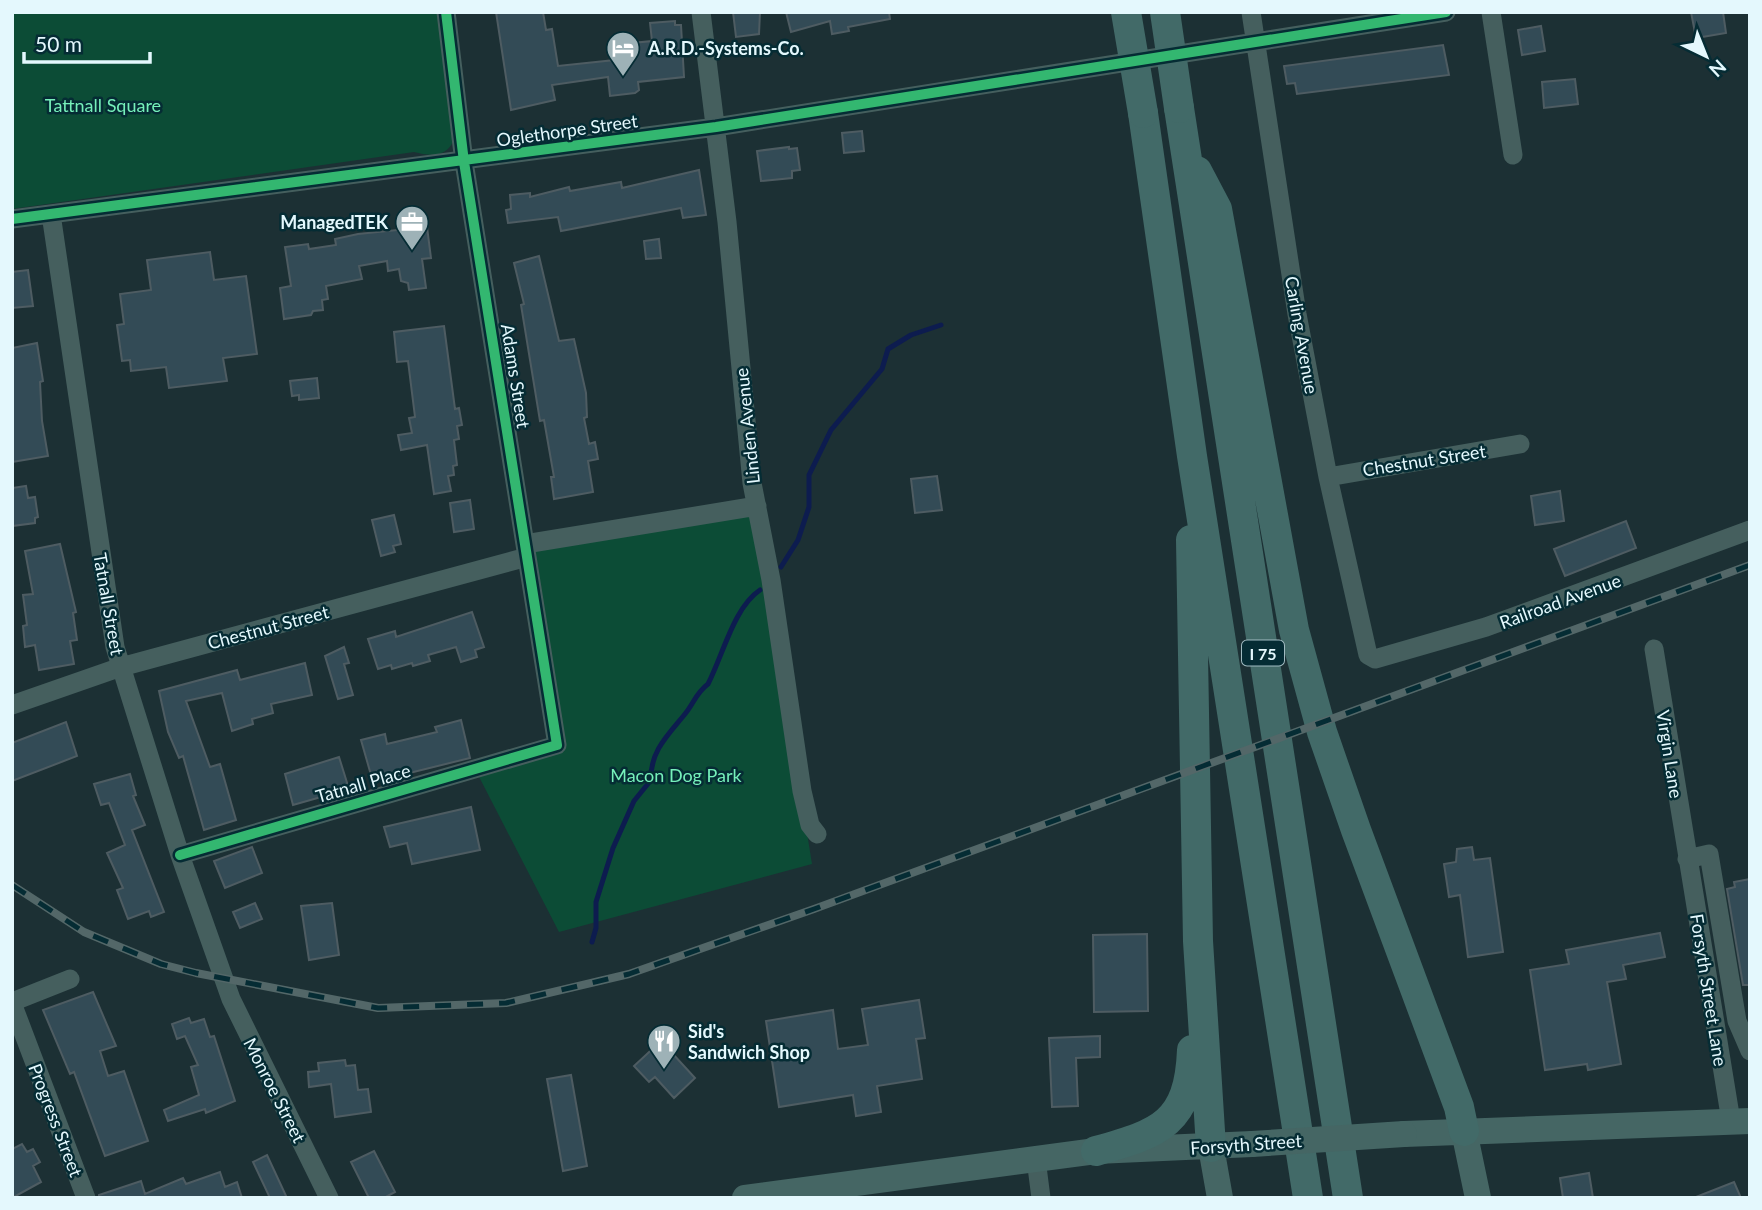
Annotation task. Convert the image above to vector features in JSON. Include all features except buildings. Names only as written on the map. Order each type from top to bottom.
[{"type":"highway","name":"I 75","points":[[1126,12],[1192,456],[1308,1198]]},
{"type":"highway","name":"I 75","points":[[1165,12],[1348,1198]]},
{"type":"highway","points":[[1186,152],[1217,209],[1283,581],[1316,710],[1356,830],[1459,1107],[1464,1131]]},
{"type":"highway","points":[[1192,456],[1190,586],[1198,941],[1212,1147]]},
{"type":"highway","points":[[1096,1151],[1160,1127],[1178,1110],[1185,1098],[1192,1068],[1198,941]]},
{"type":"main road","name":"Forsyth Street","points":[[745,1198],[872,1189],[1036,1159],[1096,1151],[1212,1147],[1464,1131],[1740,1121]]},
{"type":"main road","points":[[1464,1131],[1478,1198]]},
{"type":"main road","points":[[1212,1147],[1220,1198]]},
{"type":"street","name":"Adams Street","points":[[446,12],[464,162],[556,745]]},
{"type":"street","name":"Linden Avenue","points":[[701,12],[757,506],[802,791],[810,825],[817,834]]},
{"type":"street","name":"Carling Avenue","points":[[1251,12],[1297,314],[1328,477],[1368,655]]},
{"type":"street","name":"Oglethorpe Street","points":[[12,219],[716,127],[1446,12]]},
{"type":"street","points":[[1491,12],[1513,155]]},
{"type":"street","name":"Tatnall Street","points":[[51,214],[104,582],[121,667],[180,855],[224,980]]},
{"type":"street","name":"Chestnut Street","points":[[1328,477],[1520,444]]},
{"type":"street","name":"Chestnut Street","points":[[12,705],[121,667],[526,550],[757,506]]},
{"type":"street","name":"Railroad Avenue","points":[[1368,655],[1375,659],[1486,628],[1750,530]]},
{"type":"street","name":"Virgin Lane","points":[[1654,649],[1687,859]]},
{"type":"street","name":"Tatnall Place","points":[[180,855],[556,745]]},
{"type":"street","points":[[1687,859],[1709,854],[1737,1021],[1750,1051]]},
{"type":"street","name":"Forsyth Street Lane","points":[[1687,859],[1740,1121]]},
{"type":"street","points":[[12,1002],[70,979]]},
{"type":"street","name":"Monroe Street","points":[[224,980],[248,1037],[329,1198]]},
{"type":"street","name":"Progress Street","points":[[12,1002],[86,1198]]},
{"type":"street","points":[[1036,1159],[1041,1198]]},
{"type":"green space","name":"Tattnall Square","points":[[12,12],[438,12],[453,142],[446,151],[436,154],[414,152],[12,209]]},
{"type":"green space","name":"Macon Dog Park","points":[[755,507],[812,864],[559,932],[474,767],[558,744],[524,544]]},
{"type":"waterway","points":[[781,567],[798,540],[809,507],[809,475],[831,430],[882,369],[888,349],[911,335],[941,325]]},
{"type":"waterway","points":[[592,942],[596,928],[596,902],[613,848],[634,801],[651,780],[657,752],[708,684],[736,620],[760,590]]},
{"type":"railway","points":[[12,885],[84,932],[161,964],[196,973],[378,1008],[506,1003],[629,974],[814,909],[1750,565]]},
{"type":"cycle path","points":[[180,855],[557,745],[464,162],[446,12]]},
{"type":"cycle path","points":[[12,219],[716,127],[1446,12]]},
{"type":"place","name":"A.R.D.-Systems-Co.","points":[[623,78]]},
{"type":"place","name":"ManagedTEK","points":[[412,252]]},
{"type":"place","name":"Sid's Sandwich Shop","points":[[664,1071]]}]
